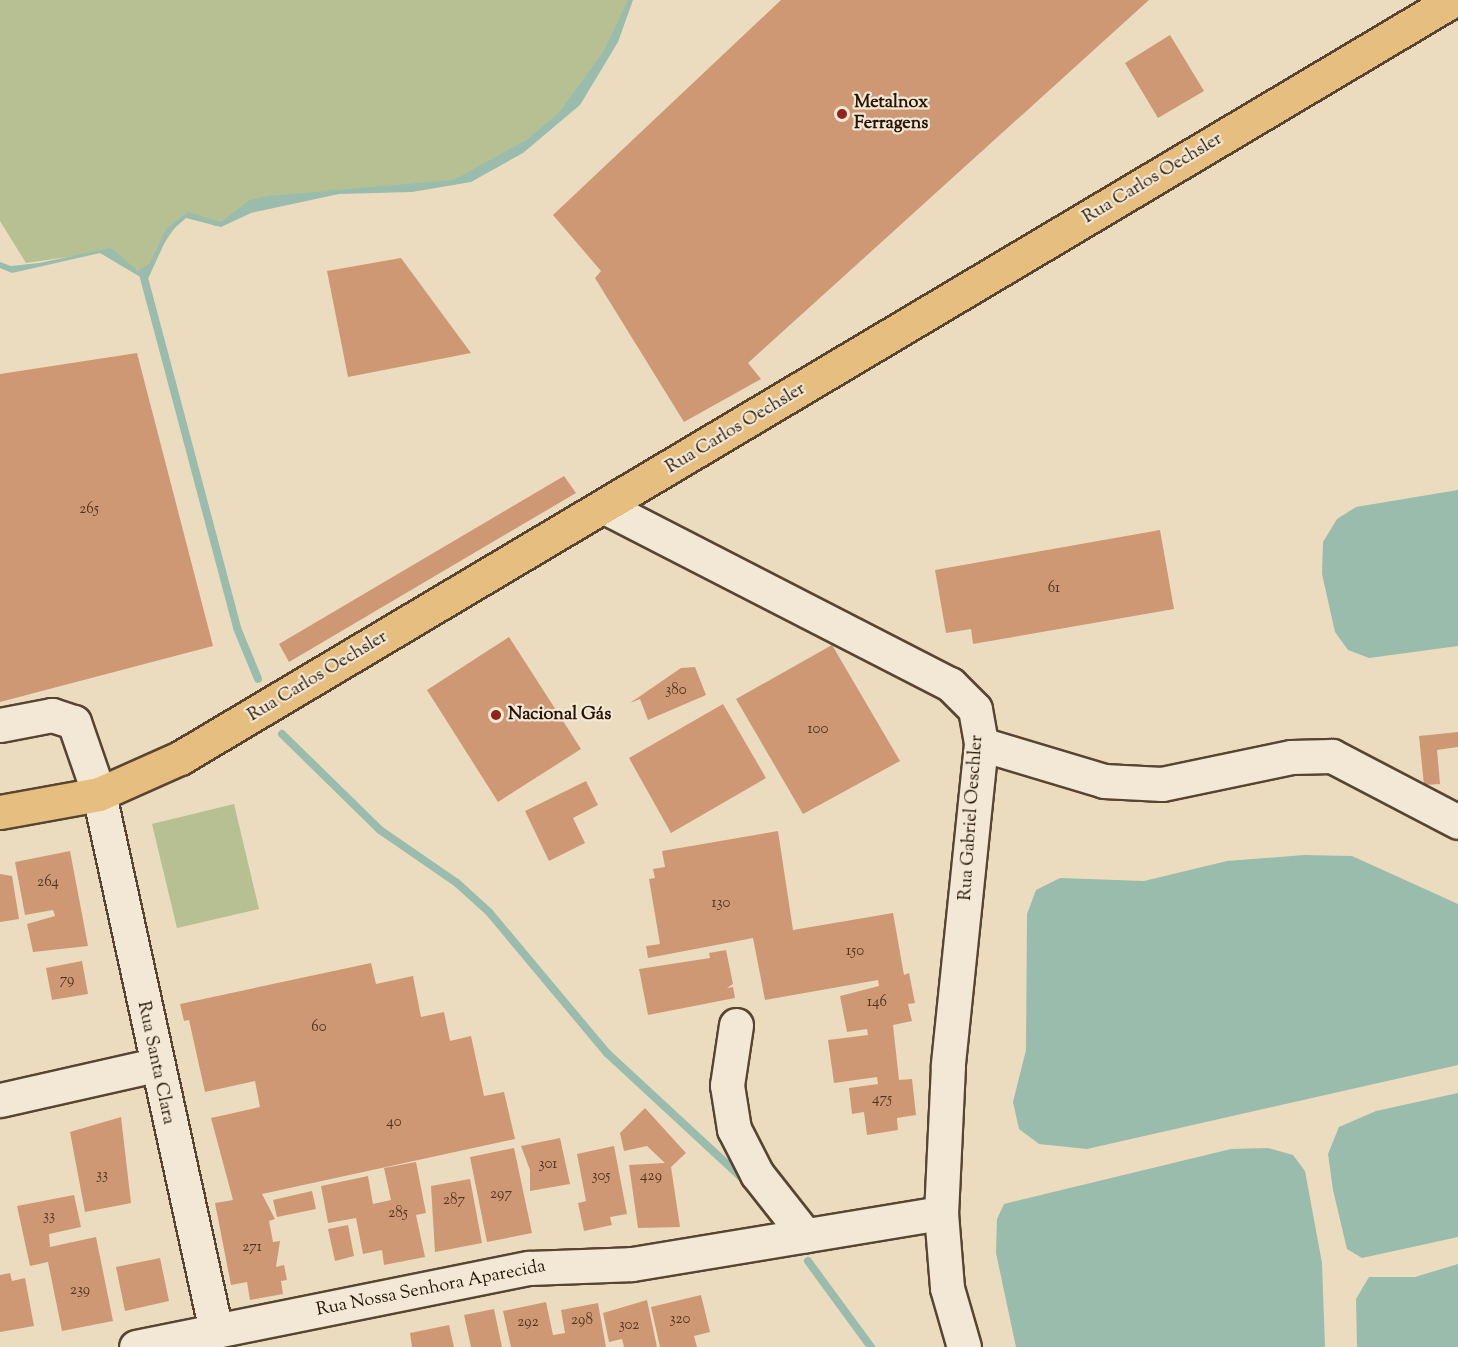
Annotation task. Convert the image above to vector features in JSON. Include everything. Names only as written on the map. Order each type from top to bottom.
[{"type":"main road","name":"Rua Carlos Oechsler","points":[[0,812],[99,794],[180,758],[1453,0]]},
{"type":"street","name":"Rua Gabriel Oeschler","points":[[605,507],[950,684],[975,709],[981,744],[948,1066],[941,1213],[947,1288],[964,1347]]},
{"type":"street","name":"Rua Santa Clara","points":[[0,725],[68,717],[99,794],[155,1065],[216,1331]]},
{"type":"street","points":[[981,744],[1104,781],[1162,784],[1291,757],[1332,756],[1458,822]]},
{"type":"street","points":[[736,1025],[727,1085],[734,1129],[757,1174],[806,1235]]},
{"type":"street","points":[[0,1100],[155,1065]]},
{"type":"street","name":"Rua Nossa Senhora Aparecida","points":[[136,1347],[529,1268],[632,1264],[941,1213]]},
{"type":"shaded area","points":[[0,0],[630,0],[613,45],[563,116],[459,183],[341,191],[267,204],[215,226],[193,216],[181,219],[143,274],[109,251],[26,263],[0,221]]},
{"type":"shaded area","points":[[628,0],[633,0],[618,42],[580,105],[523,153],[471,182],[412,192],[339,194],[251,213],[221,227],[186,218],[169,233],[147,281],[100,253],[12,273],[0,268],[0,262],[11,266],[39,263],[111,248],[138,271],[150,263],[166,229],[188,212],[221,222],[250,200],[268,196],[454,180],[526,140],[558,114],[604,51]]},
{"type":"shaded area","points":[[1458,490],[1458,646],[1369,658],[1348,650],[1335,632],[1322,574],[1323,542],[1337,519],[1356,507]]},
{"type":"shaded area","points":[[234,804],[259,909],[177,928],[152,824]]},
{"type":"shaded area","points":[[1304,855],[1352,856],[1458,904],[1458,1065],[1087,1149],[1039,1144],[1019,1129],[1013,1102],[1026,1050],[1027,914],[1036,890],[1060,878],[1144,881],[1227,861]]},
{"type":"shaded area","points":[[1458,1093],[1458,1237],[1362,1258],[1347,1249],[1333,1190],[1328,1154],[1339,1127],[1376,1111]]},
{"type":"shaded area","points":[[1268,1148],[1293,1155],[1305,1171],[1322,1263],[1325,1347],[1016,1347],[996,1253],[997,1219],[1004,1204],[1231,1149]]},
{"type":"shaded area","points":[[1458,1264],[1458,1347],[1357,1347],[1356,1299],[1369,1277],[1415,1277]]},
{"type":"building","name":"Metalnox Ferragens","points":[[781,0],[1149,0],[748,363],[761,379],[684,422],[595,278],[601,271],[553,215]]},
{"type":"building","points":[[1170,35],[1204,91],[1158,118],[1125,63]]},
{"type":"building","points":[[401,258],[471,353],[348,377],[327,271]]},
{"type":"building","points":[[137,353],[213,646],[0,702],[0,374]]},
{"type":"building","points":[[564,476],[576,493],[289,662],[279,644]]},
{"type":"building","points":[[1160,530],[1174,609],[973,644],[971,629],[946,633],[935,570]]},
{"type":"building","points":[[509,637],[581,749],[498,802],[427,690]]},
{"type":"building","points":[[832,645],[900,761],[803,814],[736,699]]},
{"type":"building","points":[[695,667],[706,695],[648,720],[640,699],[630,703],[681,668]]},
{"type":"building","points":[[723,704],[766,778],[671,833],[629,758]]},
{"type":"building","points":[[1458,732],[1458,747],[1437,750],[1440,784],[1424,785],[1419,736]]},
{"type":"building","points":[[586,781],[598,805],[573,818],[585,843],[549,861],[525,811]]},
{"type":"building","points":[[778,831],[793,930],[893,913],[904,975],[909,973],[915,1003],[908,1004],[912,1021],[893,1025],[899,1080],[912,1079],[916,1115],[897,1118],[898,1130],[867,1135],[864,1112],[852,1114],[849,1088],[878,1084],[877,1077],[834,1083],[828,1040],[868,1035],[867,1029],[847,1032],[840,996],[879,986],[878,980],[765,1000],[753,938],[648,958],[646,946],[660,944],[649,879],[655,878],[653,869],[665,867],[662,851]]},
{"type":"building","points":[[70,851],[88,946],[33,952],[27,924],[55,916],[53,910],[25,915],[15,862]]},
{"type":"building","points":[[0,874],[12,876],[19,919],[0,922]]},
{"type":"building","points":[[726,950],[733,984],[727,988],[733,987],[735,998],[648,1015],[639,969],[710,958],[709,953]]},
{"type":"building","points":[[82,961],[88,994],[52,1000],[46,968]]},
{"type":"building","points":[[371,963],[376,984],[413,976],[421,1017],[444,1012],[450,1041],[471,1036],[484,1096],[504,1092],[515,1139],[262,1194],[275,1219],[269,1221],[273,1242],[280,1241],[276,1267],[284,1265],[287,1280],[281,1281],[283,1294],[250,1300],[247,1282],[231,1285],[215,1203],[233,1200],[211,1118],[260,1107],[255,1081],[205,1092],[189,1020],[184,1021],[180,1004]]},
{"type":"building","points":[[645,1108],[686,1153],[671,1167],[680,1227],[638,1228],[629,1165],[665,1163],[647,1146],[624,1151],[620,1133]]},
{"type":"building","points":[[121,1117],[131,1203],[85,1212],[70,1132]]},
{"type":"building","points":[[560,1138],[570,1184],[530,1191],[530,1170],[521,1146]]},
{"type":"building","points":[[614,1146],[627,1214],[610,1217],[612,1225],[584,1231],[578,1203],[586,1201],[577,1154]]},
{"type":"building","points":[[514,1148],[532,1233],[487,1242],[470,1157]]},
{"type":"building","points":[[416,1162],[426,1213],[416,1215],[425,1257],[384,1265],[382,1250],[363,1254],[356,1218],[328,1223],[321,1186],[368,1176],[373,1204],[391,1200],[384,1168]]},
{"type":"building","points":[[470,1179],[482,1243],[435,1252],[431,1186]]},
{"type":"building","points":[[312,1191],[316,1209],[277,1217],[273,1200]]},
{"type":"building","points":[[74,1195],[81,1227],[49,1234],[50,1247],[96,1237],[113,1321],[62,1331],[48,1262],[30,1266],[17,1206]]},
{"type":"building","points":[[348,1225],[354,1256],[335,1261],[328,1229]]},
{"type":"building","points":[[160,1258],[169,1301],[125,1311],[116,1267]]},
{"type":"building","points":[[10,1273],[12,1281],[25,1278],[34,1326],[0,1332],[0,1275]]},
{"type":"building","points":[[701,1295],[710,1332],[694,1336],[697,1347],[660,1347],[651,1307]]},
{"type":"building","points":[[647,1300],[657,1347],[624,1347],[622,1339],[609,1342],[603,1313]]},
{"type":"building","points":[[546,1302],[553,1335],[565,1333],[561,1310],[598,1303],[606,1347],[511,1347],[503,1311]]},
{"type":"building","points":[[494,1309],[502,1347],[471,1347],[464,1315]]},
{"type":"building","points":[[449,1325],[454,1347],[412,1347],[410,1333]]},
{"type":"waterway","points":[[143,274],[237,628],[258,679]]},
{"type":"waterway","points":[[282,734],[380,830],[457,883],[489,912],[607,1053],[744,1180]]},
{"type":"waterway","points":[[808,1261],[871,1347]]},
{"type":"place","name":"Metalnox Ferragens","points":[[842,114]]},
{"type":"place","name":"Nacional Gás","points":[[496,715]]}]
